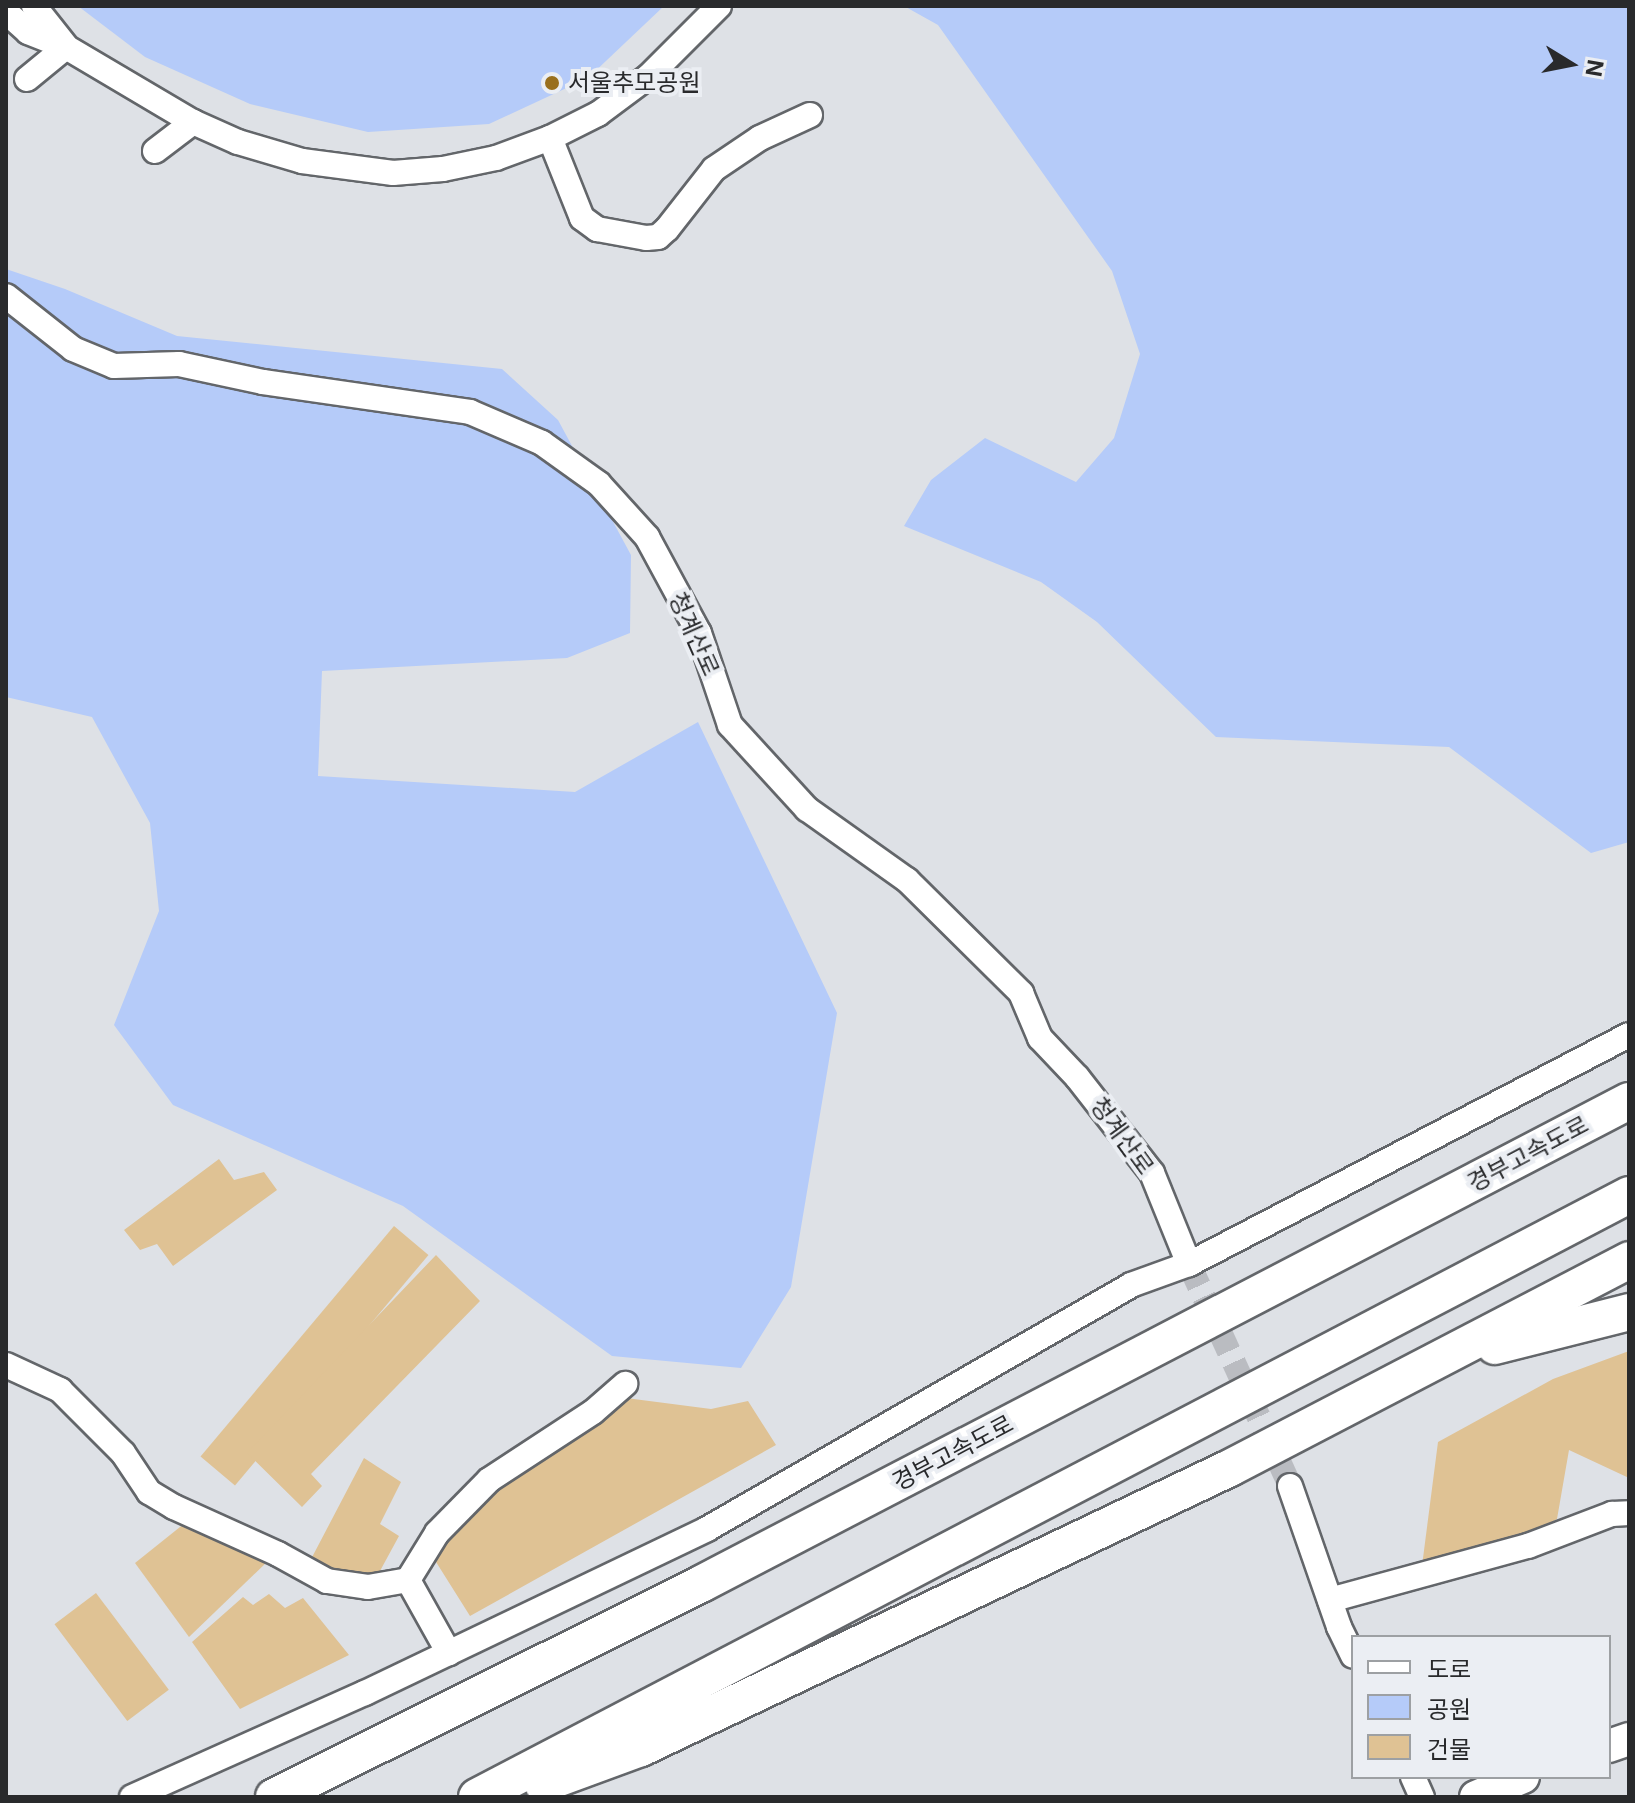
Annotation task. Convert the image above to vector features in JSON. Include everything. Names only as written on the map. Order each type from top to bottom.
[{"type":"highway","name":"경부고속도로","points":[[274,1797],[701,1584],[1629,1101]]},
{"type":"highway","points":[[477,1797],[1629,1195]]},
{"type":"highway","points":[[1303,1431],[1629,1260]]},
{"type":"highway","points":[[508,1797],[641,1748],[1303,1431],[1492,1347],[1629,1312]]},
{"type":"main road","points":[[1476,1797],[1518,1779]]},
{"type":"street","points":[[34,6],[66,47]]},
{"type":"street","points":[[6,12],[28,32],[66,47],[193,122],[238,142],[302,161],[393,173],[443,169],[496,158],[550,138],[623,98],[719,6]]},
{"type":"street","points":[[27,79],[66,47]]},
{"type":"street","points":[[550,138],[582,218],[597,229],[646,238],[658,237],[714,169],[760,138],[810,115]]},
{"type":"street","points":[[155,151],[193,122]]},
{"type":"street","name":"청계산로","points":[[6,296],[73,349],[114,366],[179,364],[263,382],[470,412],[542,443],[599,484],[647,537],[699,633],[730,725],[807,809],[907,880],[1021,993],[1040,1038],[1077,1077],[1152,1173],[1189,1264]]},
{"type":"street","points":[[132,1797],[449,1653],[707,1529],[1131,1285],[1189,1264],[1629,1035]]},
{"type":"street","points":[[6,1365],[60,1390],[123,1453],[149,1492],[327,1581],[368,1587],[408,1580],[437,1533],[489,1480],[593,1412],[625,1384]]},
{"type":"street","points":[[1290,1486],[1351,1651]]},
{"type":"street","points":[[1330,1600],[1528,1546],[1612,1514],[1629,1513]]},
{"type":"street","points":[[408,1580],[449,1653]]},
{"type":"green space","points":[[78,6],[664,6],[588,78],[489,124],[368,132],[250,104],[145,57]]},
{"type":"green space","points":[[904,6],[1629,6],[1629,842],[1591,853],[1449,747],[1216,737],[1097,622],[1041,582],[904,526],[931,480],[985,438],[1076,482],[1114,438],[1140,354],[1112,271],[938,25]]},
{"type":"green space","points":[[6,269],[65,289],[177,336],[502,369],[558,420],[631,555],[630,633],[567,658],[322,671],[318,776],[575,792],[698,722],[837,1013],[791,1287],[741,1368],[612,1356],[403,1206],[173,1105],[114,1025],[159,911],[150,823],[92,717],[6,697]]},
{"type":"building","points":[[219,1159],[234,1180],[264,1172],[277,1190],[173,1266],[157,1244],[140,1250],[124,1230]]},
{"type":"building","points":[[394,1226],[428,1255],[235,1486],[201,1457]]},
{"type":"building","points":[[436,1255],[480,1301],[311,1474],[322,1486],[302,1507],[247,1453]]},
{"type":"building","points":[[1629,1351],[1629,1478],[1569,1450],[1557,1519],[1535,1531],[1422,1566],[1438,1442],[1553,1379]]},
{"type":"building","points":[[626,1398],[711,1409],[748,1401],[776,1445],[470,1616],[431,1554],[490,1490]]},
{"type":"building","points":[[364,1458],[401,1482],[380,1524],[399,1536],[374,1582],[352,1571],[346,1582],[309,1563]]},
{"type":"building","points":[[185,1523],[268,1561],[189,1637],[135,1563]]},
{"type":"building","points":[[96,1593],[169,1690],[127,1721],[54,1624]]},
{"type":"building","points":[[269,1594],[285,1608],[303,1598],[349,1655],[240,1709],[192,1642],[243,1597],[253,1605]]},
{"type":"tunnel","points":[[1189,1264],[1290,1486]]},
{"type":"place","name":"서울추모공원","points":[[552,83]]}]
